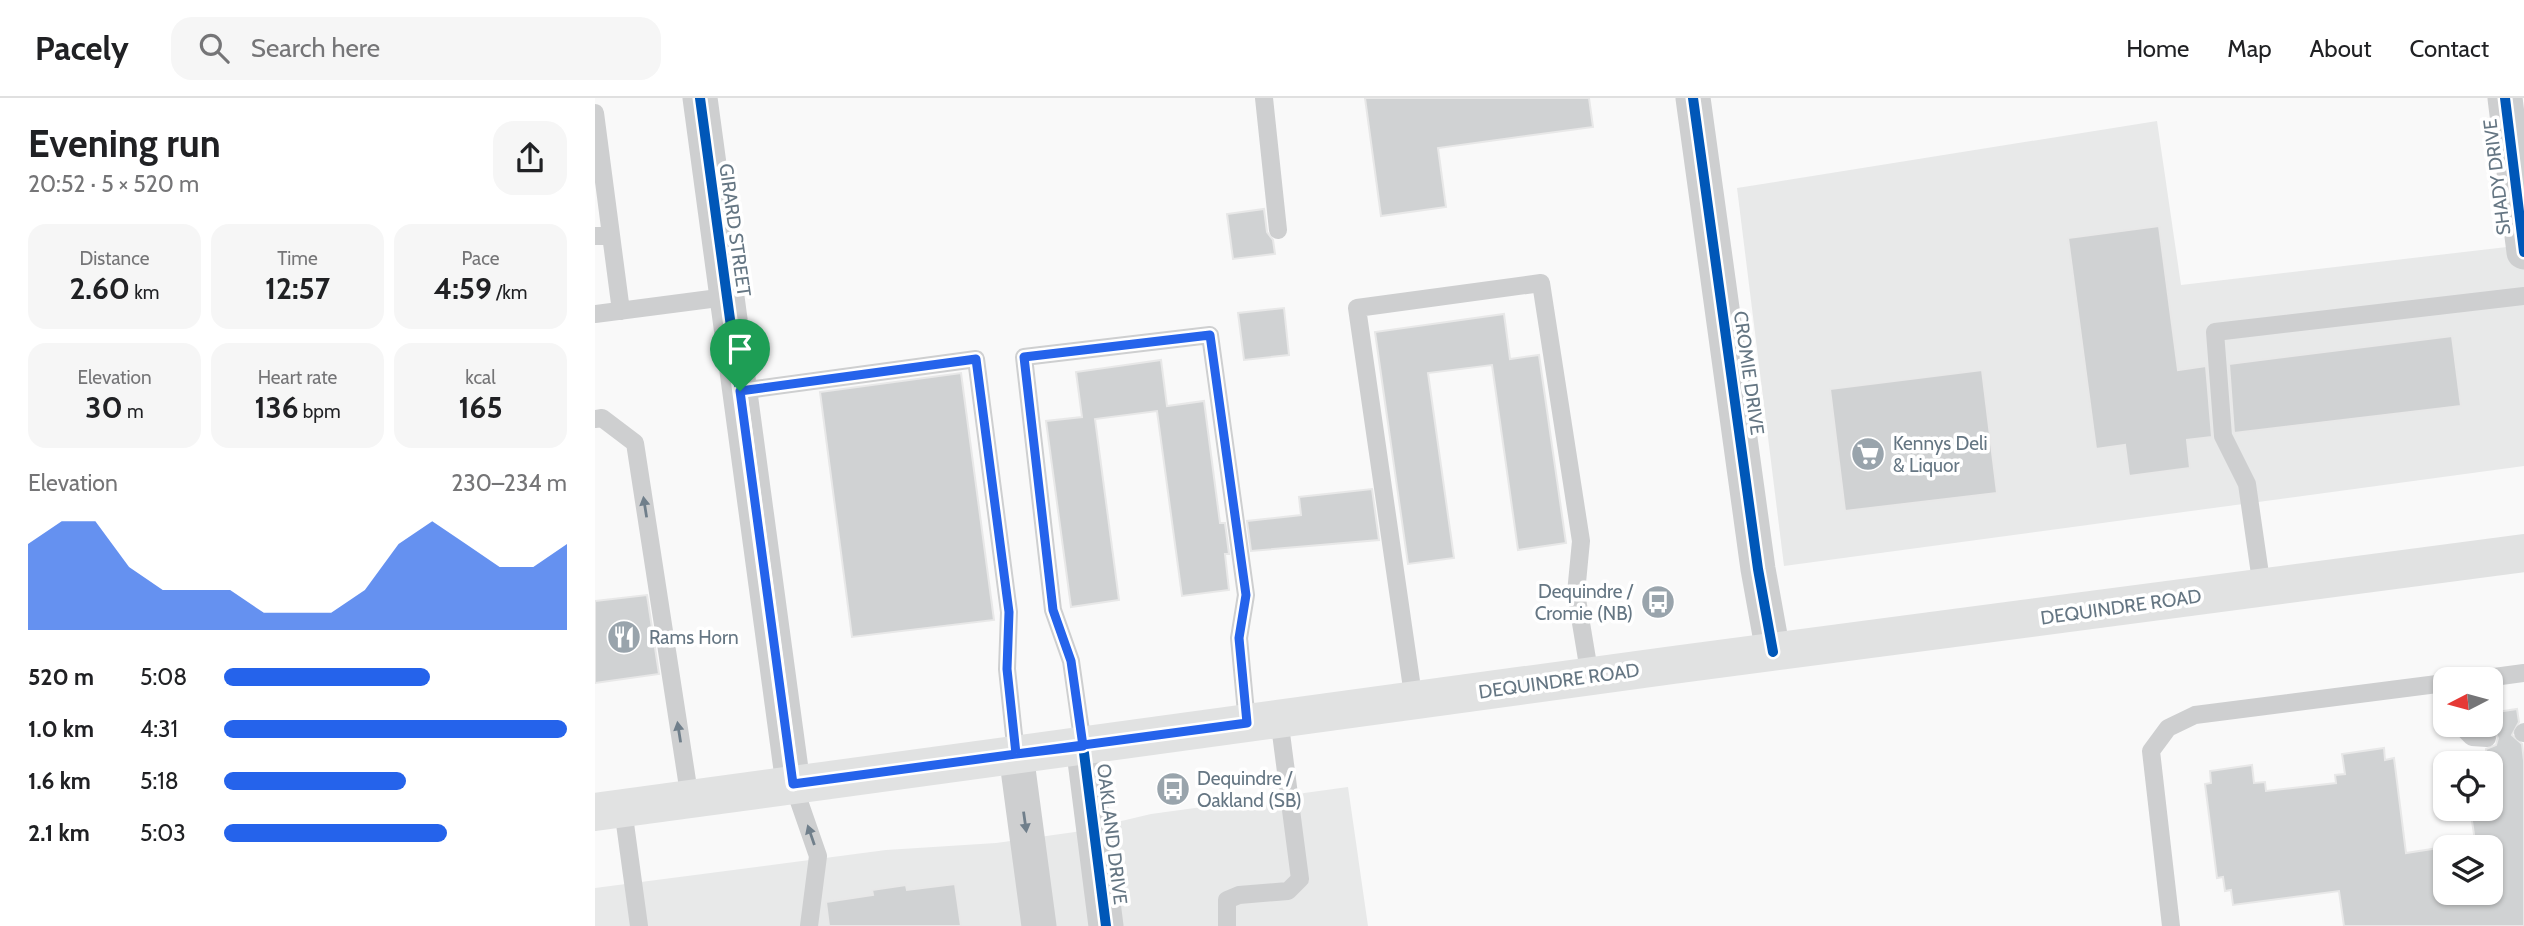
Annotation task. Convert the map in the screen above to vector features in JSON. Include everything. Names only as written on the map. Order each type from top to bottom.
[{"type":"main road","name":"DEQUINDRE ROAD","points":[[609,811],[793,784],[2524,553]]},
{"type":"street","name":"GIRARD STREET","points":[[700,98],[793,784]]},
{"type":"street","name":"CROMIE DRIVE","points":[[1693,98],[1758,569],[1773,652]]},
{"type":"street","name":"SHADY DRIVE","points":[[2505,98],[2524,252]]},
{"type":"street","name":"OAKLAND DRIVE","points":[[1083,746],[1106,926]]},
{"type":"street","points":[[1016,754],[1039,926]]},
{"type":"lane","points":[[1264,98],[1278,230]]},
{"type":"lane","points":[[595,113],[603,235],[621,311]]},
{"type":"lane","points":[[1414,702],[1357,308],[1541,283],[1581,541],[1576,593],[1590,677]]},
{"type":"lane","points":[[2262,588],[2247,484],[2223,436],[2215,332],[2524,296]]},
{"type":"lane","points":[[595,314],[726,297]]},
{"type":"lane","points":[[1083,746],[1071,661],[1053,610],[1024,357],[1210,335],[1246,595],[1239,638],[1263,721],[1300,879],[1288,891],[1239,895],[1227,900],[1227,926]]},
{"type":"lane","points":[[740,391],[976,359],[1009,612],[1007,669],[1016,754]]},
{"type":"lane","points":[[595,419],[602,418],[635,443],[689,800]]},
{"type":"lane","points":[[2503,676],[2524,673]]},
{"type":"lane","points":[[2171,926],[2151,751],[2168,728],[2195,715],[2433,685]]},
{"type":"lane","points":[[2472,737],[2487,738]]},
{"type":"lane","points":[[793,784],[818,856],[809,926]]},
{"type":"lane","points":[[609,811],[639,926]]},
{"type":"shaded area","points":[[2157,121],[2181,285],[2524,245],[2524,466],[1784,566],[1737,188]]},
{"type":"shaded area","points":[[1348,787],[1368,926],[595,926],[595,888],[886,850],[996,843],[1075,832],[1151,814]]},
{"type":"building","points":[[1365,98],[1589,98],[1593,127],[1438,148],[1446,207],[1381,216]]},
{"type":"building","points":[[1264,209],[1267,232],[1273,240],[1275,254],[1233,259],[1227,214]]},
{"type":"building","points":[[2159,226],[2178,370],[2206,366],[2212,437],[2187,440],[2190,468],[2129,476],[2125,445],[2096,449],[2068,238]]},
{"type":"building","points":[[1284,308],[1289,355],[1244,360],[1238,313]]},
{"type":"building","points":[[1504,314],[1510,359],[1539,355],[1566,543],[1518,550],[1492,365],[1428,373],[1454,558],[1408,564],[1375,332]]},
{"type":"building","points":[[2452,336],[2461,406],[2234,433],[2229,364]]},
{"type":"building","points":[[1161,360],[1167,406],[1204,401],[1220,523],[1225,523],[1229,554],[1225,554],[1229,590],[1182,596],[1157,411],[1095,419],[1119,600],[1071,607],[1046,421],[1082,417],[1076,372]]},
{"type":"building","points":[[1982,370],[1997,493],[1845,511],[1830,389]]},
{"type":"building","points":[[961,373],[994,620],[852,637],[820,392]]},
{"type":"building","points":[[1372,489],[1379,540],[1251,551],[1247,521],[1301,515],[1299,497]]},
{"type":"building","name":"Rams Horn","points":[[647,595],[659,674],[595,683],[595,601]]},
{"type":"building","points":[[2517,709],[2519,722],[2512,735],[2522,744],[2524,761],[2524,926],[2344,926],[2339,891],[2233,905],[2231,890],[2225,891],[2223,877],[2217,878],[2205,784],[2211,783],[2210,771],[2252,765],[2254,783],[2265,782],[2266,791],[2336,783],[2335,775],[2345,774],[2342,754],[2384,748],[2385,760],[2394,758],[2406,853],[2433,849],[2433,905],[2503,905],[2503,835],[2474,835],[2472,821],[2503,821],[2503,751],[2486,749],[2496,745],[2498,737],[2503,737],[2503,711]]},
{"type":"building","points":[[955,884],[961,926],[829,926],[826,902],[873,895],[872,890],[906,885],[907,890]]},
{"type":"cycle path","points":[[700,98],[793,784]]},
{"type":"cycle path","points":[[1693,98],[1758,569],[1773,652]]},
{"type":"cycle path","points":[[2505,98],[2524,252]]},
{"type":"cycle path","points":[[1083,745],[1106,926]]},
{"type":"place","name":"Kennys Deli & Liquor","points":[[1868,454]]},
{"type":"place","name":"Dequindre / Cromie (NB)","points":[[1658,602]]},
{"type":"place","name":"Rams Horn","points":[[624,637]]},
{"type":"place","name":"Dequindre / Oakland (SB)","points":[[1173,789]]},
{"type":"route","points":[[740,391],[793,784],[1083,746],[1247,723],[1239,638],[1246,595],[1210,335],[1024,357],[1053,610],[1071,661],[1083,746],[1016,754],[1007,669],[1009,612],[976,359],[740,391]]}]
